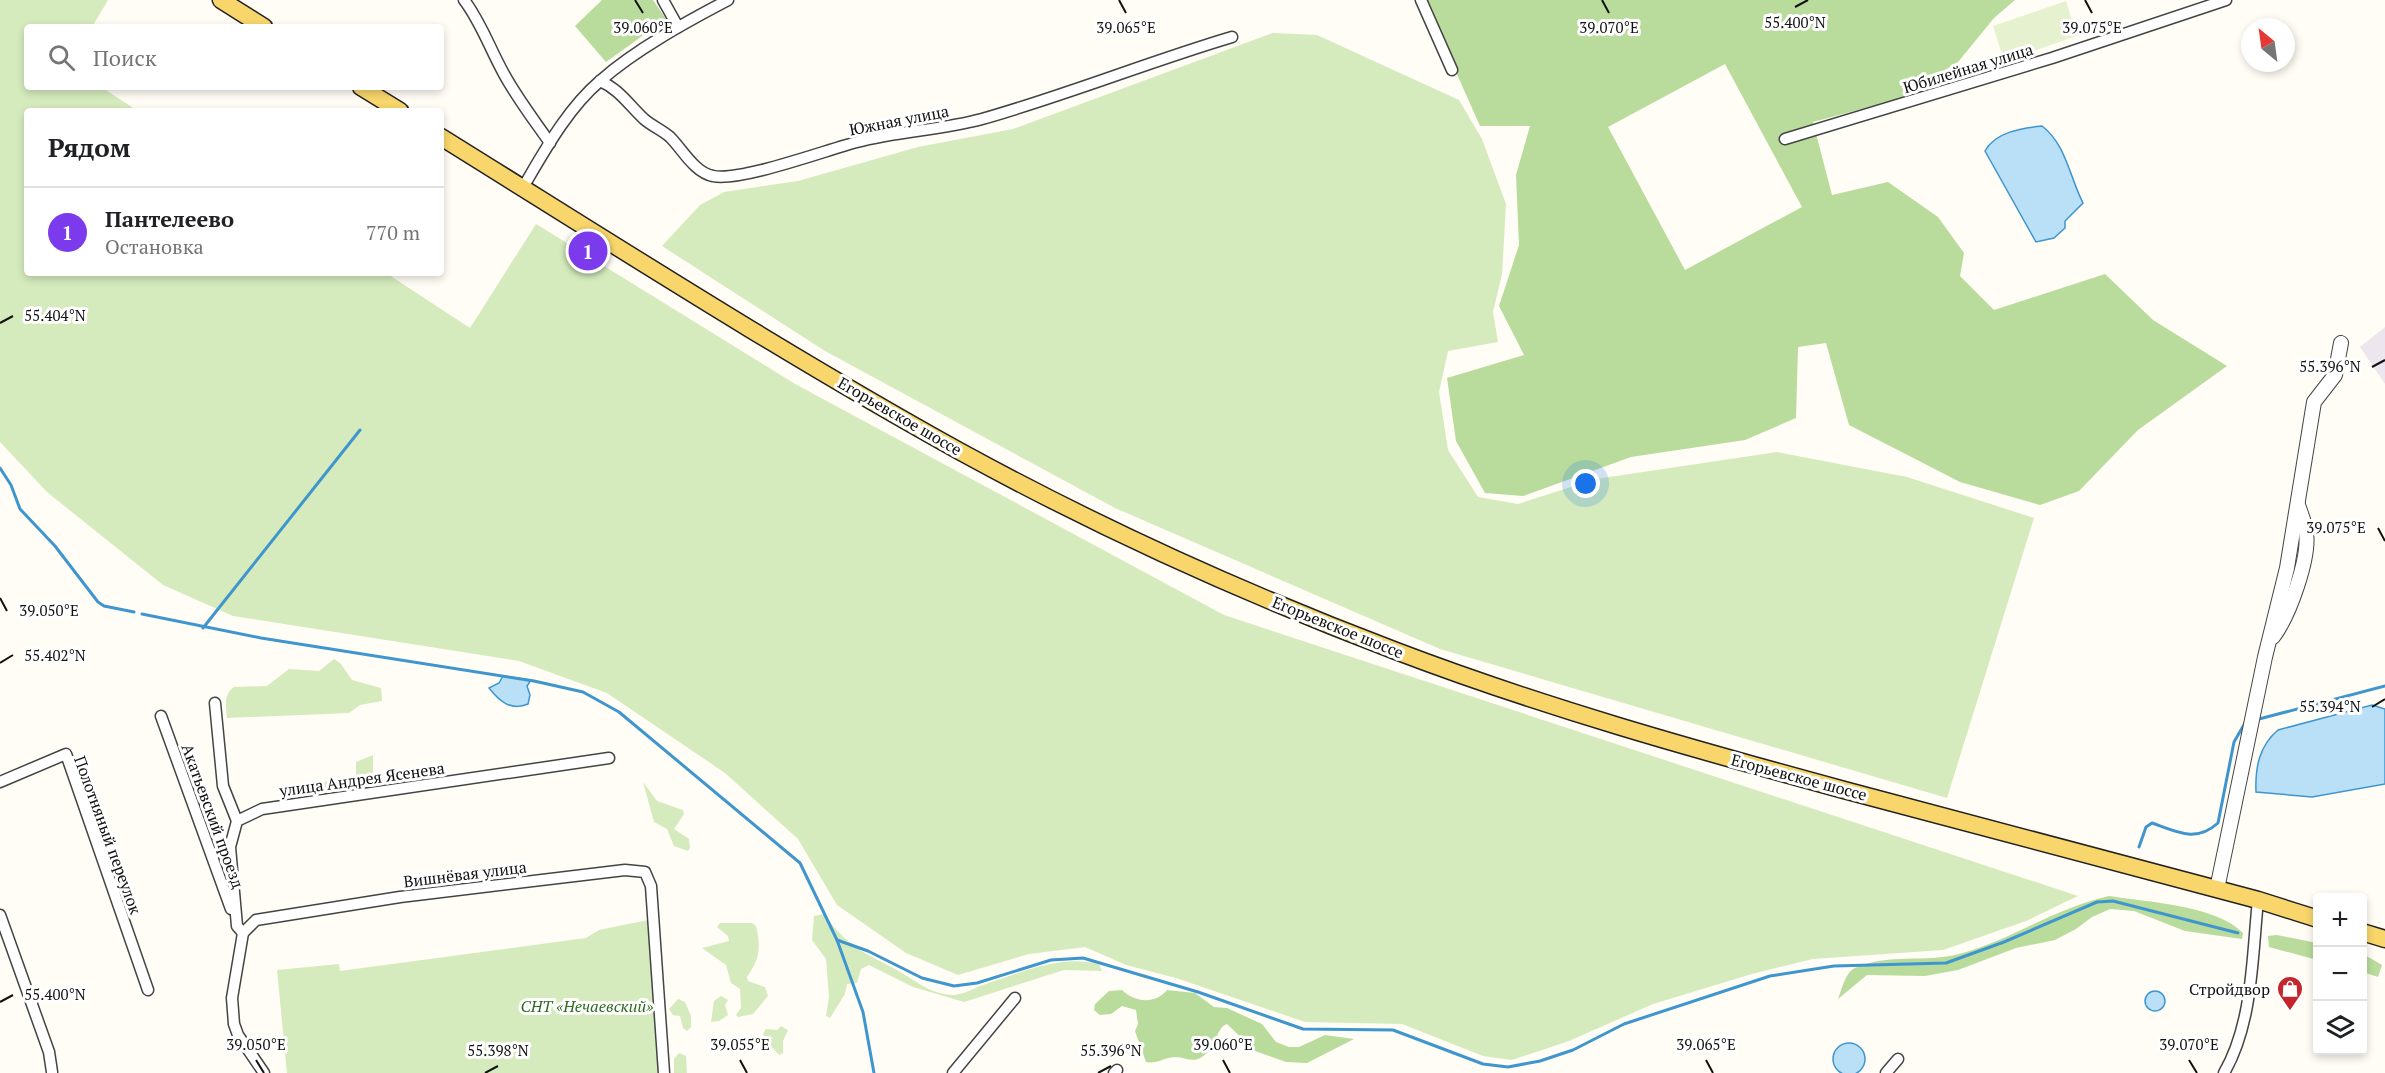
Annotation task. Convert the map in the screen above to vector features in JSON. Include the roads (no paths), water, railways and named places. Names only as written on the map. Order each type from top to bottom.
[{"type":"main road","points":[[221,0],[259,24]]},
{"type":"main road","points":[[366,90],[395,108]]},
{"type":"main road","name":"Егорьевское шоссе","points":[[444,139],[767,339],[964,453],[1152,547],[1383,646],[1548,706],[1769,770],[2258,900],[2313,917]]},
{"type":"main road","points":[[2367,934],[2385,939]]},
{"type":"street","points":[[464,0],[474,13],[482,35],[509,83],[550,143]]},
{"type":"street","points":[[663,0],[678,27]]},
{"type":"street","points":[[522,189],[550,143],[582,100],[600,81],[678,27],[728,0]]},
{"type":"street","points":[[1421,0],[1452,70]]},
{"type":"street","name":"Юбилейная улица","points":[[1785,139],[2052,58],[2226,0]]},
{"type":"street","name":"Южная улица","points":[[600,81],[626,99],[644,118],[669,137],[700,169],[710,176],[723,178],[797,160],[857,142],[980,120],[1123,75],[1151,61],[1232,38]]},
{"type":"street","points":[[2217,889],[2269,640],[2287,568],[2314,402],[2335,375],[2341,343]]},
{"type":"street","points":[[215,703],[223,786],[237,821],[230,847],[240,929],[234,979],[234,1024],[238,1035],[264,1073]]},
{"type":"street","name":"Акатьевский проезд","points":[[161,716],[240,929]]},
{"type":"street","name":"Полотняный переулок","points":[[0,782],[66,754],[148,990]]},
{"type":"street","name":"улица Андрея Ясенева","points":[[237,821],[261,808],[609,758]]},
{"type":"street","name":"Вишнёвая улица","points":[[240,929],[256,920],[400,897],[625,870],[645,872],[651,886],[664,1073]]},
{"type":"street","points":[[2223,1073],[2236,1047],[2243,1020],[2258,900]]},
{"type":"street","points":[[0,915],[49,1052],[52,1072]]},
{"type":"street","points":[[953,1073],[1015,998]]},
{"type":"street","points":[[1886,1073],[1898,1059]]},
{"type":"water","points":[[2042,126],[2057,142],[2083,203],[2065,221],[2065,228],[2054,238],[2036,242],[1985,151],[1995,139],[2002,135]]},
{"type":"water","points":[[503,676],[531,680],[527,686],[530,695],[528,704],[511,706],[493,693],[489,688],[499,683]]},
{"type":"water","points":[[2372,705],[2385,709],[2385,784],[2312,797],[2256,792],[2256,774],[2262,750],[2278,730]]},
{"type":"water","points":[[2155,991],[2162,994],[2165,1001],[2162,1008],[2155,1011],[2148,1008],[2145,1001],[2148,994]]},
{"type":"water","points":[[1843,1044],[1855,1044],[1864,1053],[1864,1065],[1855,1074],[1843,1074],[1834,1065],[1834,1053]]},
{"type":"waterway","points":[[203,628],[360,430]]},
{"type":"waterway","points":[[0,468],[11,485],[20,509],[55,546],[98,602],[104,606],[134,612]]},
{"type":"waterway","points":[[142,614],[261,638],[534,681],[583,692],[619,712],[800,863],[837,940],[863,1012],[874,1073]]},
{"type":"waterway","points":[[2259,719],[2385,686]]},
{"type":"waterway","points":[[2139,847],[2146,827],[2152,823],[2186,834],[2202,833],[2218,823],[2234,742],[2245,723]]},
{"type":"waterway","points":[[837,940],[868,951],[922,978],[954,986],[977,983],[1051,960],[1083,958],[1198,992],[1303,1029],[1393,1030],[1483,1064],[1508,1067],[1540,1061],[1573,1050],[1624,1024],[1770,976],[1834,966],[1946,963],[2004,942],[2097,902],[2113,901],[2238,933]]},
{"type":"place","name":"Пантелеево","points":[[588,251]]},
{"type":"place","name":"Стройдвор","points":[[2290,1012]]},
{"type":"park label","name":"СНТ «Нечаевский»","points":[[587,1006]]}]
